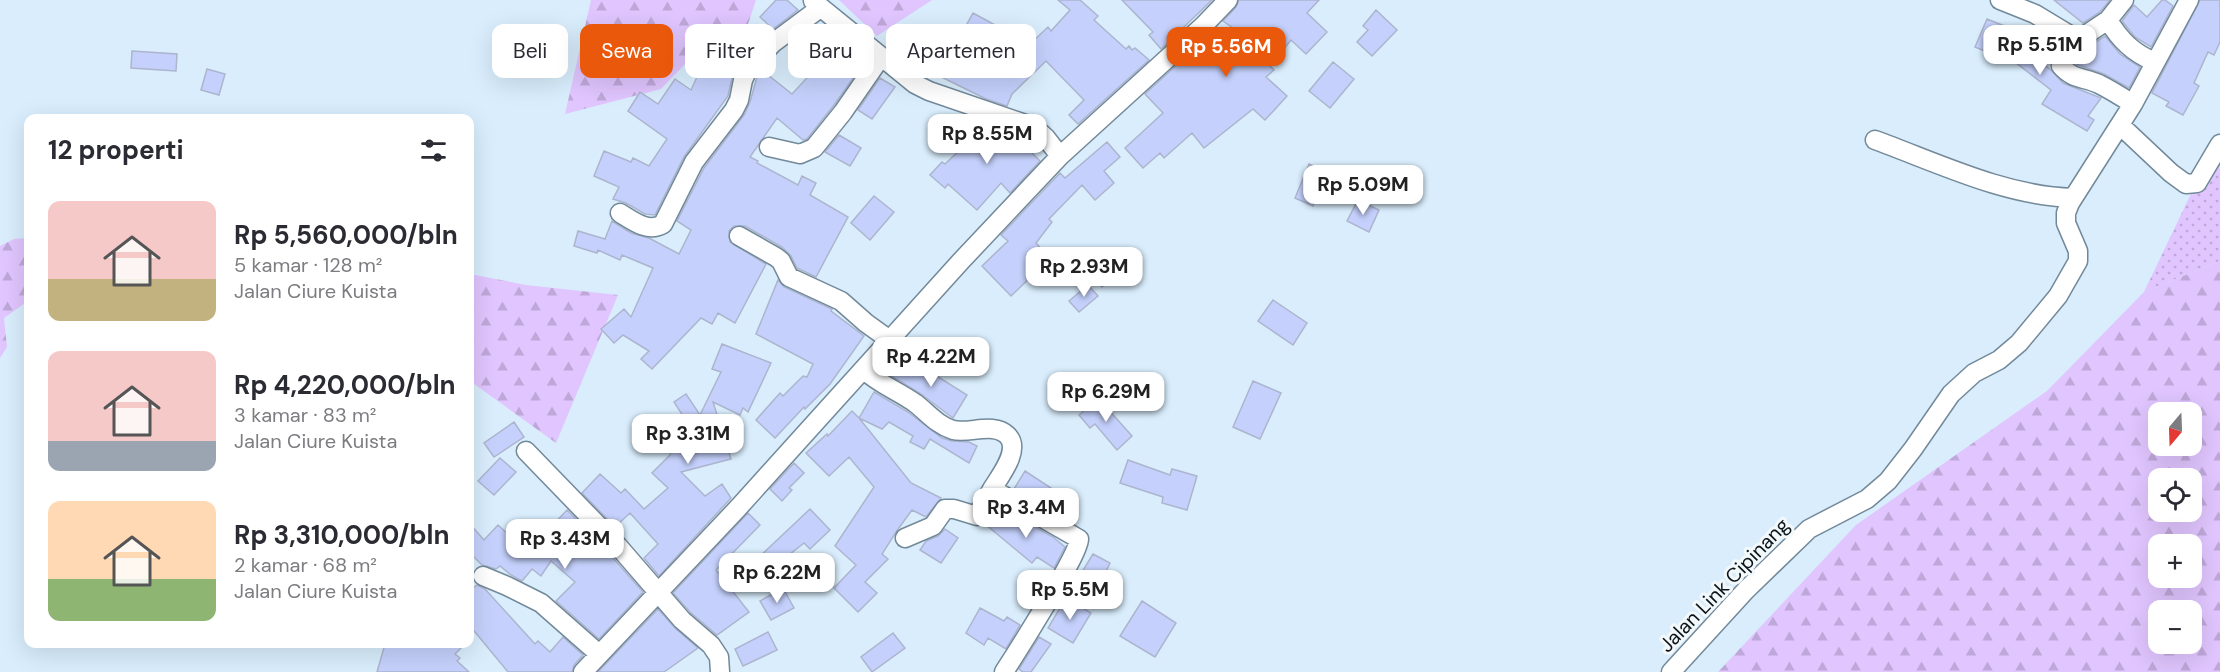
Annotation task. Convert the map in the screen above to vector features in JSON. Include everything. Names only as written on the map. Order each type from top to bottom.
[{"type":"street","points":[[583,672],[657,591],[738,508],[961,261],[1060,156],[1203,26],[1228,0]]},
{"type":"street","points":[[2000,0],[2035,15],[2078,40]]},
{"type":"street","points":[[2124,0],[2108,20],[2078,40],[2062,61],[2061,66],[2078,79],[2098,84],[2133,104]]},
{"type":"street","name":"Jalan Link Cipinang","points":[[1671,672],[1746,590],[1809,529],[1867,499],[1888,481],[1951,394],[1974,372],[2000,360],[2019,343],[2058,296],[2078,261],[2078,251],[2066,223],[2066,213],[2073,198],[2133,104],[2155,62],[2180,3]]},
{"type":"street","points":[[620,213],[647,228],[663,224],[694,162],[740,100],[747,71],[816,4],[915,84],[929,91],[1034,127],[1060,156]]},
{"type":"street","points":[[2108,20],[2128,47],[2155,62]]},
{"type":"street","points":[[769,147],[800,154],[814,148],[837,120],[881,57]]},
{"type":"street","points":[[2120,124],[2186,184],[2197,183],[2220,144]]},
{"type":"street","points":[[1875,140],[2004,187],[2053,197],[2073,198]]},
{"type":"street","points":[[739,236],[781,261],[789,277],[842,302],[866,323],[891,340]]},
{"type":"street","points":[[864,370],[916,404],[939,424],[971,432],[990,429],[1008,436],[1012,452],[978,516],[954,509],[945,509],[927,530],[905,538]]},
{"type":"street","points":[[525,451],[618,546],[682,620],[711,645],[719,657],[720,672]]},
{"type":"street","points":[[992,489],[1071,533],[1080,542],[1040,615],[1004,672]]},
{"type":"street","points":[[483,576],[541,603],[599,654]]},
{"type":"green space","points":[[591,0],[756,0],[748,24],[685,24],[685,64],[673,76],[673,24],[586,24]]},
{"type":"green space","points":[[839,0],[932,0],[895,24],[886,24],[886,30],[877,36],[874,33],[874,24],[864,24]]},
{"type":"green space","points":[[580,48],[580,78],[672,78],[661,89],[565,114]]},
{"type":"green space","points":[[2220,133],[2220,261],[2144,292]]},
{"type":"green space","points":[[24,238],[24,304],[4,318],[7,347],[0,358],[0,246],[14,239]]},
{"type":"green space","points":[[2220,261],[2220,672],[1718,672],[1856,525],[2047,391],[2144,292]]},
{"type":"green space","points":[[474,275],[526,285],[618,295],[556,443],[474,384]]},
{"type":"building","points":[[776,0],[787,0],[798,10],[776,27],[776,24],[768,24],[760,17]]},
{"type":"building","points":[[1058,0],[1080,0],[1098,16],[1094,20],[1126,49],[1129,46],[1132,50],[1135,48],[1149,60],[1078,124],[1069,115],[1084,100],[1046,61],[1036,71],[1036,38],[1048,27],[1051,31],[1070,10]]},
{"type":"building","points":[[1122,0],[1212,0],[1161,49],[1149,35],[1153,32]]},
{"type":"building","points":[[1239,0],[1319,0],[1307,13],[1327,32],[1306,54],[1291,40],[1270,66],[1274,70],[1266,77],[1287,96],[1265,120],[1253,109],[1204,148],[1192,133],[1164,158],[1160,153],[1143,168],[1125,148],[1163,113],[1145,94],[1203,41],[1220,57],[1242,34],[1223,21],[1236,7]]},
{"type":"building","points":[[2054,0],[2110,0],[2100,12],[2083,23]]},
{"type":"building","points":[[2162,0],[2173,6],[2151,47],[2135,37],[2122,21],[2134,5],[2147,17]]},
{"type":"building","points":[[2200,0],[2220,0],[2220,42],[2214,55],[2208,52],[2194,83],[2199,86],[2183,115],[2166,106],[2169,102],[2152,93]]},
{"type":"building","points":[[1376,10],[1397,30],[1372,56],[1357,42],[1368,30],[1363,26]]},
{"type":"building","points":[[973,13],[993,24],[967,24]]},
{"type":"building","points":[[1987,19],[2012,29],[2008,37],[2051,70],[2063,83],[2101,98],[2088,116],[2094,120],[2087,131],[2042,104],[2051,90],[2002,52],[2000,57],[1975,47]]},
{"type":"building","points":[[2105,36],[2120,54],[2140,67],[2129,88],[2104,74],[2076,64],[2086,48]]},
{"type":"building","points":[[132,51],[177,54],[176,71],[131,68]]},
{"type":"building","points":[[1333,62],[1354,79],[1330,108],[1309,91]]},
{"type":"building","points":[[207,69],[225,74],[219,95],[201,90]]},
{"type":"building","points":[[697,78],[732,78],[728,96],[684,157],[655,215],[645,214],[626,203],[613,199],[619,187],[594,176],[604,151],[631,162],[633,158],[649,166],[667,139],[628,111],[640,92],[658,104],[675,79],[691,90]]},
{"type":"building","points":[[757,78],[772,78],[792,94],[807,78],[853,78],[807,139],[803,140],[777,118],[750,157],[798,185],[802,176],[816,183],[810,195],[848,217],[816,277],[797,268],[791,256],[782,247],[745,226],[734,226],[729,231],[730,242],[766,264],[735,323],[718,313],[712,324],[701,318],[652,369],[641,359],[649,351],[623,335],[614,343],[601,329],[624,309],[631,317],[653,268],[622,255],[620,260],[598,250],[597,253],[574,246],[578,231],[605,239],[612,221],[631,233],[649,238],[679,254],[691,230],[677,221],[704,168],[744,115]]},
{"type":"building","points":[[880,78],[895,87],[872,119],[858,110]]},
{"type":"building","points":[[943,78],[1028,78],[1012,94],[1007,106],[986,99]]},
{"type":"building","points":[[988,123],[1009,130],[1040,161],[1010,193],[1001,183],[977,210],[948,184],[945,188],[930,175],[942,162],[945,164],[963,147],[964,149]]},
{"type":"building","points":[[839,135],[861,148],[850,166],[825,152]]},
{"type":"building","points":[[1107,142],[1120,157],[1104,171],[1114,183],[1095,200],[1082,185],[1049,219],[1052,222],[1036,243],[1057,266],[1041,280],[1035,273],[1011,296],[982,266],[1008,241],[1001,235],[1060,173],[1065,178]]},
{"type":"building","points":[[1309,164],[1328,172],[1313,206],[1295,198]]},
{"type":"building","points":[[874,196],[894,212],[870,240],[851,223]]},
{"type":"building","points":[[1358,200],[1379,210],[1369,232],[1347,221]]},
{"type":"building","points":[[1112,254],[1124,267],[1102,287],[1090,274]]},
{"type":"building","points":[[778,280],[784,287],[832,309],[831,311],[864,336],[830,384],[805,409],[804,407],[775,438],[756,420],[780,393],[783,396],[803,376],[807,377],[813,364],[756,334]]},
{"type":"building","points":[[1088,285],[1098,296],[1079,312],[1069,301]]},
{"type":"building","points":[[1273,300],[1307,323],[1293,345],[1258,321]]},
{"type":"building","points":[[722,344],[771,363],[748,412],[743,408],[740,415],[713,402],[731,459],[681,472],[705,496],[722,484],[731,498],[659,576],[644,558],[658,544],[630,513],[615,527],[582,493],[600,474],[621,493],[625,489],[644,509],[668,488],[652,473],[670,455],[672,446],[697,453],[685,419],[674,402],[686,394],[700,415],[721,372],[712,369]]},
{"type":"building","points":[[899,362],[917,374],[921,366],[967,395],[953,418],[890,375]]},
{"type":"building","points":[[1253,381],[1281,393],[1260,439],[1233,427]]},
{"type":"building","points":[[874,392],[908,412],[942,438],[969,442],[977,446],[969,463],[930,439],[924,449],[910,442],[913,436],[889,422],[882,429],[859,418]]},
{"type":"building","points":[[1098,398],[1132,436],[1117,450],[1095,424],[1090,428],[1079,415]]},
{"type":"building","points":[[852,411],[911,483],[941,498],[926,517],[912,510],[882,554],[888,559],[865,582],[877,593],[858,612],[834,588],[856,565],[835,546],[874,487],[849,457],[829,476],[806,453],[827,434],[828,436]]},
{"type":"building","points":[[514,422],[524,437],[494,457],[484,443]]},
{"type":"building","points":[[500,458],[516,472],[494,495],[478,481]]},
{"type":"building","points":[[1128,460],[1170,475],[1172,469],[1197,476],[1187,510],[1162,503],[1163,497],[1120,483]]},
{"type":"building","points":[[794,463],[804,473],[789,488],[792,490],[782,501],[770,489]]},
{"type":"building","points":[[1025,471],[1051,488],[1041,504],[1014,489]]},
{"type":"building","points":[[810,509],[830,530],[810,549],[804,543],[769,571],[759,557]]},
{"type":"building","points":[[994,509],[1006,520],[1012,514],[1053,537],[1065,547],[1054,568],[1037,557],[1032,563],[985,524]]},
{"type":"building","points":[[567,510],[583,526],[576,532],[601,554],[605,549],[643,592],[599,639],[556,601],[575,582],[551,561],[541,576],[532,569],[522,581],[500,566],[496,569],[482,565],[474,557],[474,529],[484,540],[498,525],[522,547],[526,540],[534,545]]},
{"type":"building","points":[[748,513],[760,525],[716,570],[749,612],[717,635],[690,612],[673,593]]},
{"type":"building","points":[[945,529],[958,538],[941,563],[920,550],[926,541],[938,536]]},
{"type":"building","points":[[1093,554],[1110,563],[1101,582],[1082,572]]},
{"type":"building","points":[[477,585],[485,589],[535,644],[538,641],[550,652],[563,637],[583,655],[574,665],[572,672],[508,672],[474,631],[474,588]]},
{"type":"building","points":[[783,588],[794,608],[771,620],[760,601]]},
{"type":"building","points":[[1066,598],[1091,613],[1073,643],[1048,628]]},
{"type":"building","points":[[1142,601],[1176,623],[1155,657],[1120,636]]},
{"type":"building","points":[[980,608],[1004,621],[1007,617],[1020,625],[1006,649],[988,638],[984,645],[966,633]]},
{"type":"building","points":[[658,609],[698,648],[664,672],[598,672]]},
{"type":"building","points":[[768,632],[777,650],[743,666],[735,649]]},
{"type":"building","points":[[893,633],[905,648],[872,672],[861,657]]},
{"type":"building","points":[[1039,637],[1051,644],[1031,672],[1023,672],[1019,669]]},
{"type":"building","points":[[384,648],[461,648],[455,654],[460,658],[457,661],[469,672],[377,672]]}]
